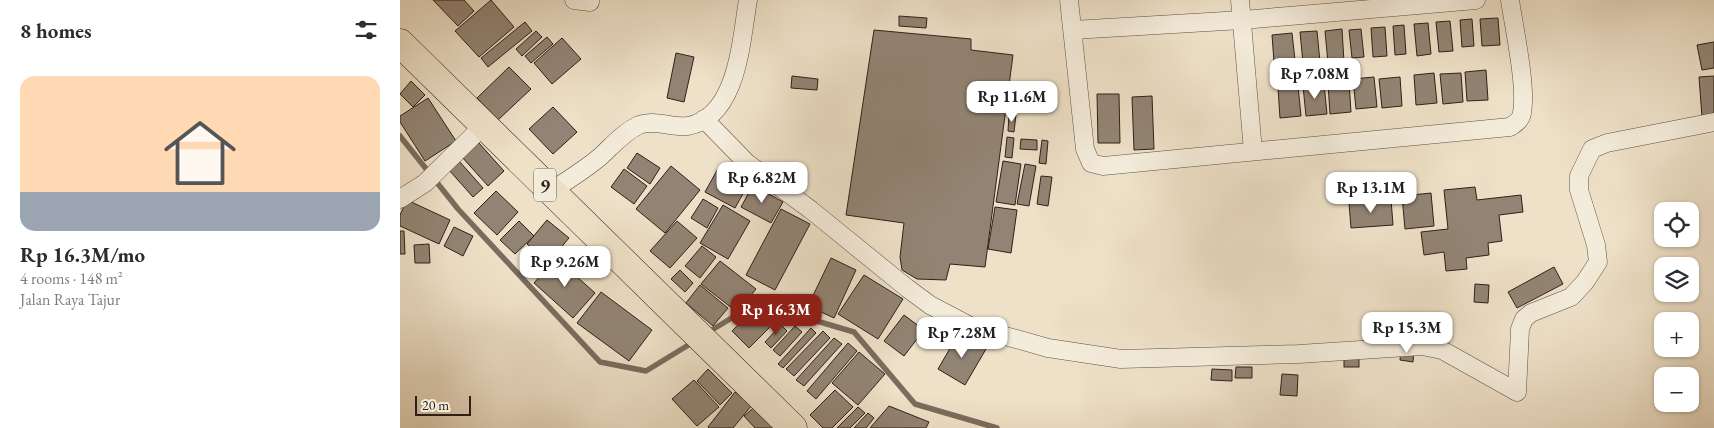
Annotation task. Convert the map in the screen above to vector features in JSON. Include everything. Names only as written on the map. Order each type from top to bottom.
[{"type":"highway","name":"9","points":[[400,43],[792,428]]},
{"type":"street","points":[[574,0],[590,2],[590,0]]},
{"type":"street","points":[[551,191],[600,156],[636,126],[651,123],[688,126],[704,119],[723,103],[731,85],[748,0]]},
{"type":"street","points":[[1069,0],[1083,137],[1091,163],[1103,166],[1503,128],[1516,124],[1522,114],[1523,96],[1510,0]]},
{"type":"street","points":[[1240,0],[1253,151]]},
{"type":"street","points":[[1073,30],[1242,20],[1476,0]]},
{"type":"street","points":[[704,119],[747,163],[811,210],[907,288],[937,309],[970,326],[1040,346],[1121,359],[1299,354],[1422,346],[1447,352],[1517,392],[1520,329],[1524,319],[1531,312],[1571,297],[1598,262],[1596,245],[1579,190],[1580,176],[1592,148],[1607,142],[1714,122]]},
{"type":"street","points":[[400,199],[425,183],[440,170],[484,125]]},
{"type":"building","points":[[433,0],[464,0],[474,11],[458,26]]},
{"type":"building","points":[[491,0],[514,27],[479,57],[455,31]]},
{"type":"building","points":[[899,16],[927,18],[926,28],[899,26]]},
{"type":"building","points":[[1498,18],[1500,45],[1482,46],[1480,19]]},
{"type":"building","points":[[1472,19],[1474,46],[1462,47],[1460,20]]},
{"type":"building","points":[[1450,21],[1453,51],[1439,52],[1436,22]]},
{"type":"building","points":[[525,22],[532,31],[488,67],[481,58]]},
{"type":"building","points":[[1428,23],[1431,54],[1417,56],[1414,24]]},
{"type":"building","points":[[1404,25],[1406,54],[1395,55],[1393,26]]},
{"type":"building","points":[[1385,27],[1387,56],[1373,57],[1371,28]]},
{"type":"building","points":[[1342,29],[1344,62],[1328,63],[1325,31]]},
{"type":"building","points":[[1361,29],[1364,57],[1352,58],[1349,30]]},
{"type":"building","points":[[874,30],[971,39],[971,50],[1013,55],[985,267],[950,264],[946,280],[917,279],[902,270],[900,257],[904,223],[846,215]]},
{"type":"building","points":[[536,31],[542,37],[522,56],[516,49]]},
{"type":"building","points":[[1317,31],[1320,62],[1303,63],[1300,32]]},
{"type":"building","points":[[1292,33],[1295,60],[1274,62],[1272,35]]},
{"type":"building","points":[[547,37],[553,44],[531,63],[525,56]]},
{"type":"building","points":[[562,38],[581,59],[552,84],[534,63]]},
{"type":"building","points":[[1714,42],[1714,68],[1702,70],[1697,45]]},
{"type":"building","points":[[676,53],[694,57],[684,102],[667,98]]},
{"type":"building","points":[[509,67],[531,89],[498,120],[477,98]]},
{"type":"building","points":[[1486,70],[1488,100],[1467,101],[1465,72]]},
{"type":"building","points":[[1434,73],[1437,103],[1416,105],[1414,75]]},
{"type":"building","points":[[1461,73],[1463,102],[1443,104],[1440,74]]},
{"type":"building","points":[[792,76],[818,79],[817,90],[791,88]]},
{"type":"building","points":[[1714,76],[1714,116],[1702,117],[1699,77]]},
{"type":"building","points":[[1374,77],[1377,107],[1356,109],[1353,79]]},
{"type":"building","points":[[1400,77],[1402,106],[1382,108],[1379,79]]},
{"type":"building","points":[[411,81],[425,95],[413,107],[400,94]]},
{"type":"building","points":[[1349,82],[1351,112],[1330,114],[1328,84]]},
{"type":"building","points":[[1324,84],[1327,114],[1306,116],[1303,86]]},
{"type":"building","points":[[1298,86],[1301,116],[1280,118],[1278,88]]},
{"type":"building","points":[[1097,94],[1119,94],[1120,143],[1098,143]]},
{"type":"building","points":[[1152,96],[1154,149],[1134,150],[1132,97]]},
{"type":"building","points":[[428,98],[456,141],[425,161],[400,122],[400,116]]},
{"type":"building","points":[[553,107],[577,132],[553,154],[529,129]]},
{"type":"building","points":[[1009,115],[1016,115],[1014,132],[1008,131]]},
{"type":"building","points":[[1007,137],[1014,138],[1012,158],[1005,157]]},
{"type":"building","points":[[1021,139],[1037,140],[1037,150],[1020,149]]},
{"type":"building","points":[[1042,140],[1048,141],[1046,164],[1039,163]]},
{"type":"building","points":[[478,142],[504,171],[488,186],[462,157]]},
{"type":"building","points":[[637,153],[660,168],[650,184],[627,168]]},
{"type":"building","points":[[459,161],[483,188],[473,197],[449,170]]},
{"type":"building","points":[[1003,161],[1021,164],[1015,205],[996,202]]},
{"type":"building","points":[[1025,164],[1036,166],[1029,206],[1017,204]]},
{"type":"building","points":[[720,165],[750,181],[735,208],[705,192]]},
{"type":"building","points":[[671,166],[700,190],[665,233],[636,209]]},
{"type":"building","points":[[624,169],[647,186],[634,204],[611,187]]},
{"type":"building","points":[[1041,176],[1052,177],[1048,206],[1037,204]]},
{"type":"building","points":[[753,185],[783,202],[771,223],[741,207]]},
{"type":"building","points":[[1475,187],[1477,200],[1521,195],[1523,212],[1499,215],[1502,241],[1488,243],[1489,255],[1466,258],[1467,269],[1446,271],[1444,252],[1424,255],[1421,232],[1448,229],[1444,190]]},
{"type":"building","points":[[496,191],[518,212],[497,235],[474,213]]},
{"type":"building","points":[[1431,193],[1434,226],[1405,229],[1402,196]]},
{"type":"building","points":[[703,199],[718,208],[707,228],[691,218]]},
{"type":"building","points":[[1391,199],[1393,225],[1351,228],[1349,203]]},
{"type":"building","points":[[407,200],[450,220],[439,244],[400,226],[400,215]]},
{"type":"building","points":[[723,205],[750,221],[728,259],[700,243]]},
{"type":"building","points":[[995,207],[1017,210],[1011,253],[988,249]]},
{"type":"building","points":[[781,209],[810,224],[775,290],[746,275]]},
{"type":"building","points":[[547,220],[569,238],[549,262],[527,244]]},
{"type":"building","points":[[519,221],[534,236],[515,254],[500,240]]},
{"type":"building","points":[[677,221],[697,238],[670,268],[650,251]]},
{"type":"building","points":[[454,227],[473,236],[463,256],[444,246]]},
{"type":"building","points":[[400,231],[404,231],[405,254],[400,254]]},
{"type":"building","points":[[429,244],[430,263],[415,263],[414,245]]},
{"type":"building","points":[[702,246],[716,257],[700,278],[685,266]]},
{"type":"building","points":[[556,258],[595,293],[573,318],[534,283]]},
{"type":"building","points":[[831,258],[856,270],[834,318],[808,306]]},
{"type":"building","points":[[720,261],[756,289],[737,312],[701,284]]},
{"type":"building","points":[[1554,267],[1563,284],[1517,308],[1508,292]]},
{"type":"building","points":[[680,270],[693,283],[685,292],[671,279]]},
{"type":"building","points":[[864,275],[903,299],[878,339],[838,314]]},
{"type":"building","points":[[1475,284],[1489,285],[1488,303],[1474,302]]},
{"type":"building","points":[[700,285],[728,308],[713,326],[686,303]]},
{"type":"building","points":[[601,292],[652,330],[629,361],[577,323]]},
{"type":"building","points":[[755,308],[772,325],[749,348],[732,331]]},
{"type":"building","points":[[904,315],[924,330],[904,356],[884,341]]},
{"type":"building","points":[[781,325],[787,331],[771,348],[765,342]]},
{"type":"building","points":[[795,326],[802,332],[780,356],[773,350]]},
{"type":"building","points":[[811,328],[816,333],[783,368],[778,364]]},
{"type":"building","points":[[823,331],[830,338],[794,376],[786,369]]},
{"type":"building","points":[[959,333],[986,349],[965,385],[938,369]]},
{"type":"building","points":[[834,338],[842,344],[804,386],[796,380]]},
{"type":"building","points":[[848,343],[857,351],[816,399],[807,391]]},
{"type":"building","points":[[1401,347],[1414,349],[1413,362],[1400,360]]},
{"type":"building","points":[[859,352],[885,374],[858,405],[832,383]]},
{"type":"building","points":[[1344,353],[1359,353],[1359,367],[1344,367]]},
{"type":"building","points":[[1236,367],[1252,367],[1252,378],[1235,378]]},
{"type":"building","points":[[708,369],[732,393],[720,405],[697,381]]},
{"type":"building","points":[[1212,369],[1232,370],[1232,381],[1211,380]]},
{"type":"building","points":[[1282,374],[1298,375],[1297,396],[1280,395]]},
{"type":"building","points":[[694,380],[719,407],[697,426],[672,399]]},
{"type":"building","points":[[835,390],[853,407],[832,428],[823,428],[810,415]]},
{"type":"building","points":[[735,392],[752,405],[733,428],[709,428],[708,427]]},
{"type":"building","points":[[758,404],[781,428],[755,428],[744,416]]},
{"type":"building","points":[[889,406],[929,422],[926,428],[870,428]]},
{"type":"building","points":[[858,407],[865,413],[850,428],[837,428]]},
{"type":"building","points":[[868,413],[874,418],[866,428],[854,428]]},
{"type":"waterway","points":[[400,136],[458,209],[600,362],[646,371],[695,341]]},
{"type":"waterway","points":[[707,333],[756,303],[854,332],[915,404],[997,428]]}]
